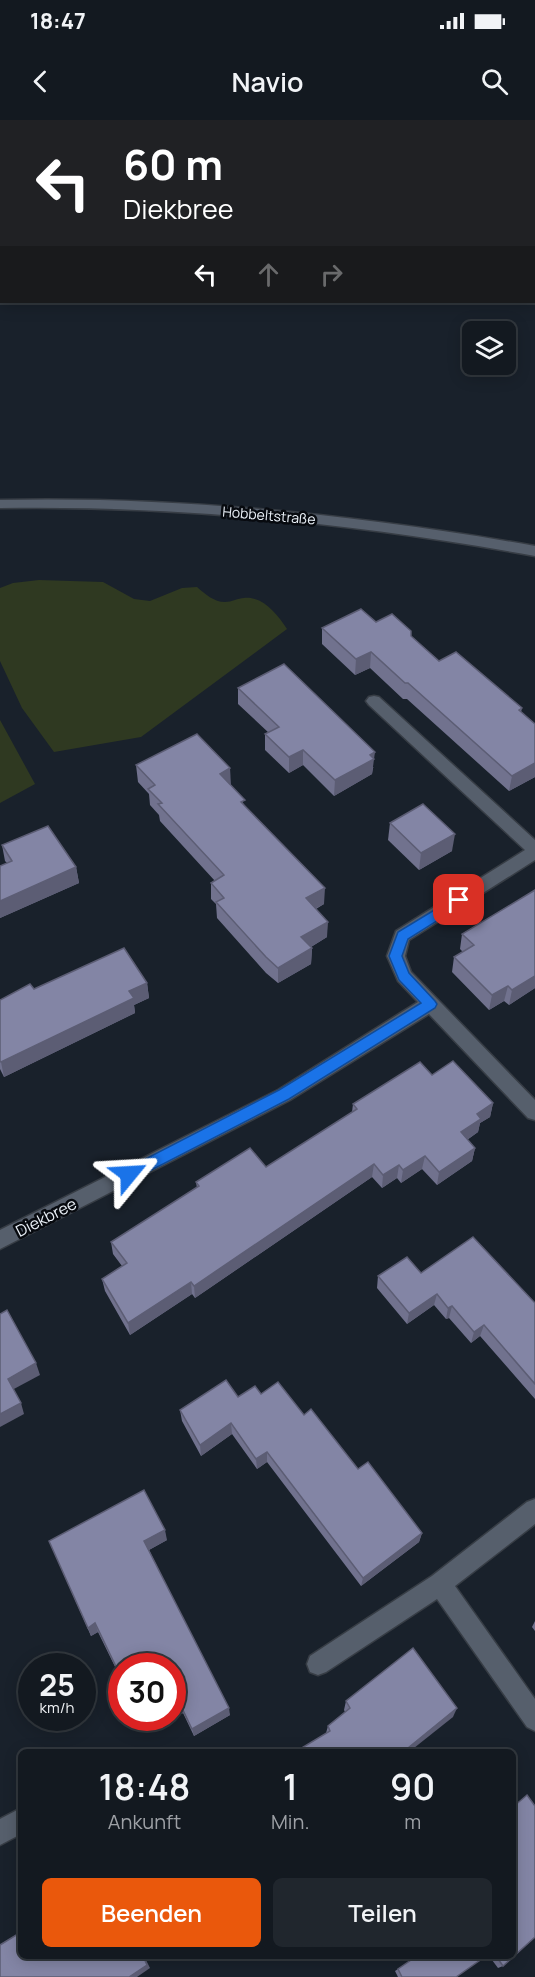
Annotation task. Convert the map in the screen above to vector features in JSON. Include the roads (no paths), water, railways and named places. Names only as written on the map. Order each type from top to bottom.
[{"type":"street","name":"Hobbeltstraße","points":[[0,504],[185,508],[340,521],[469,539],[535,551]]},
{"type":"street","points":[[374,700],[535,851],[402,936],[396,956],[404,976],[535,1112]]},
{"type":"street","name":"Diekbree","points":[[4,1238],[284,1095],[430,1004]]},
{"type":"street","points":[[318,1664],[440,1584],[535,1510]]},
{"type":"street","points":[[440,1584],[535,1719]]},
{"type":"street","points":[[0,1833],[18,1822]]}]
